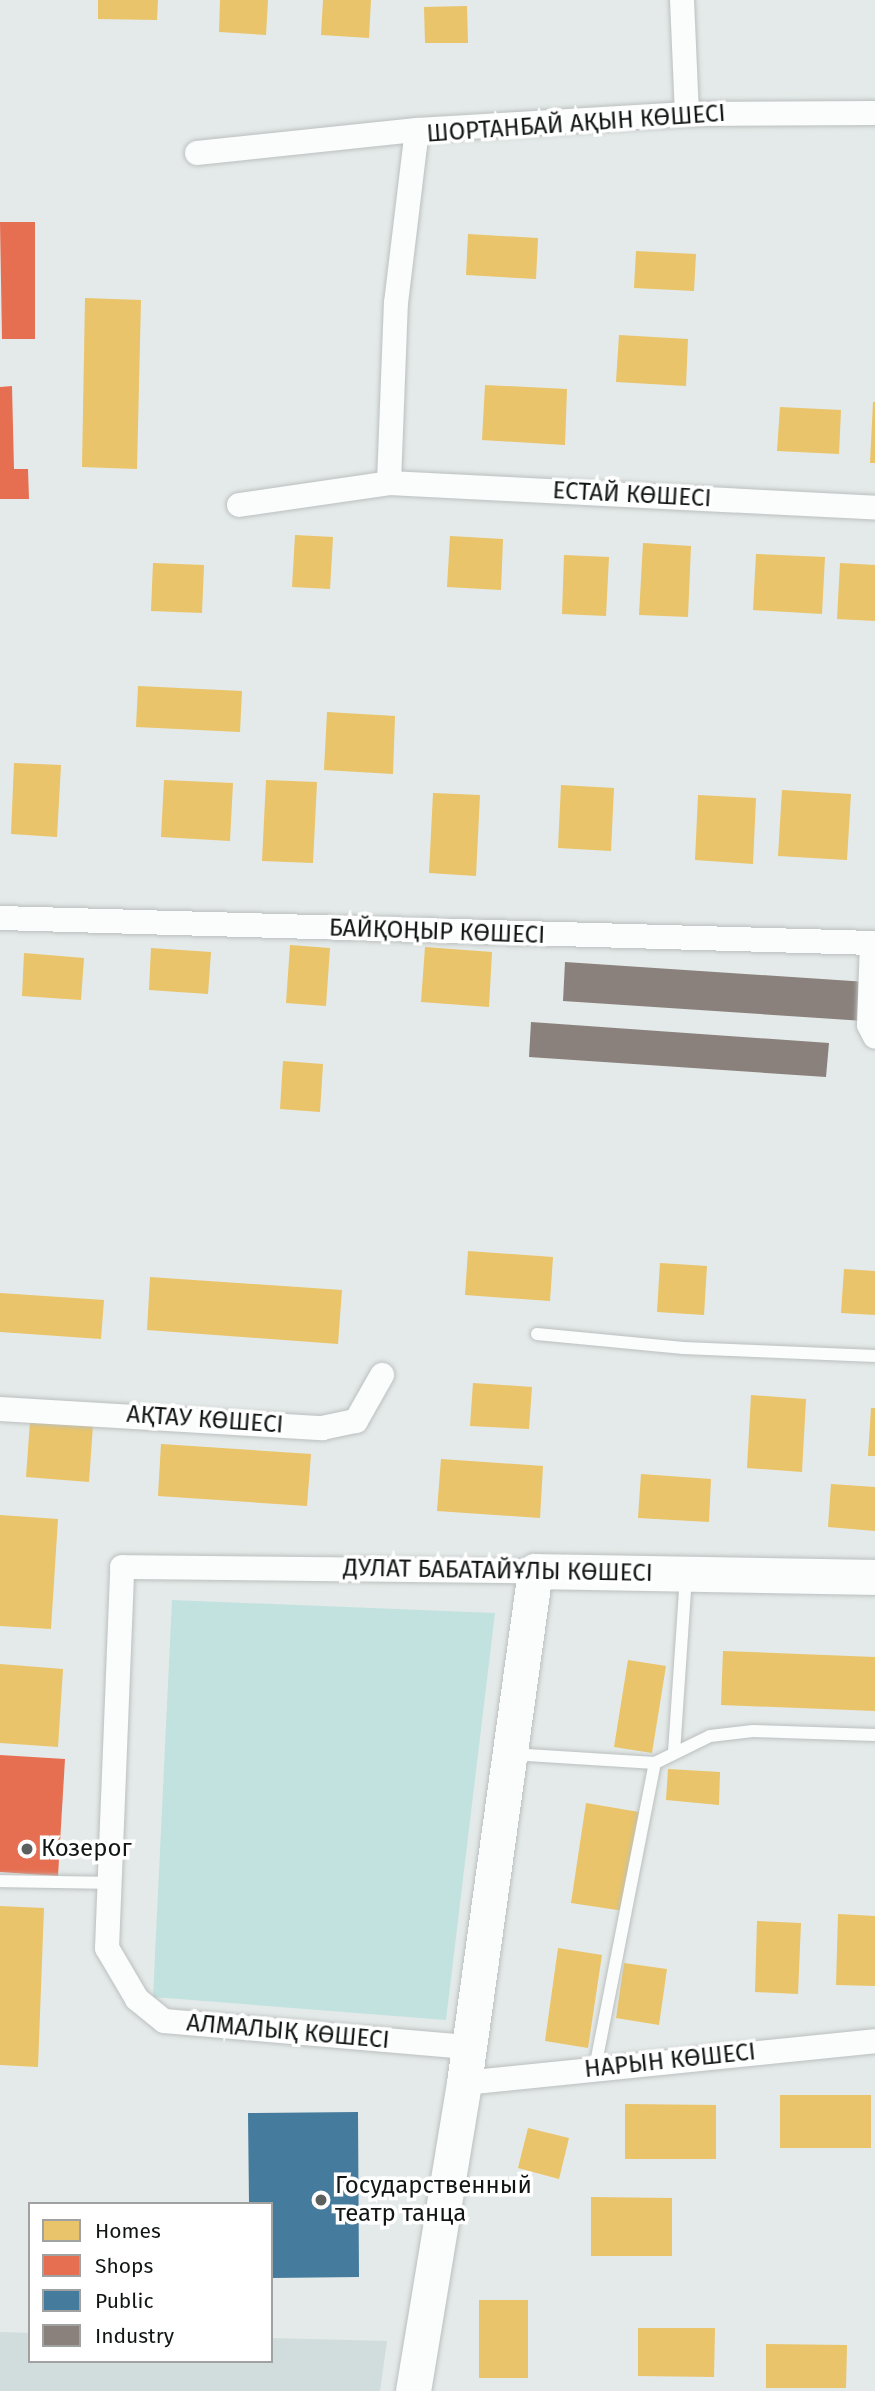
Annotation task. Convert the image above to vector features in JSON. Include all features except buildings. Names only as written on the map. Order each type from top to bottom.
[{"type":"street","points":[[682,0],[687,114]]},
{"type":"street","name":"ШОРТАНБАЙ АҚЫН КӨШЕСІ","points":[[390,483],[396,303],[417,130],[687,114],[875,113]]},
{"type":"street","points":[[197,153],[417,130]]},
{"type":"street","name":"ЕСТАЙ КӨШЕСІ","points":[[239,505],[390,483],[875,508]]},
{"type":"street","name":"БАЙҚОҢЫР КӨШЕСІ","points":[[0,918],[874,943]]},
{"type":"street","points":[[874,943],[869,1026],[875,1037]]},
{"type":"street","name":"АҚТАУ КӨШЕСІ","points":[[0,1409],[322,1428],[356,1421],[382,1375]]},
{"type":"street","name":"ДУЛАТ БАБАТАЙҰЛЫ КӨШЕСІ","points":[[122,1567],[875,1577]]},
{"type":"street","name":"АЛМАЛЫҚ КӨШЕСІ","points":[[122,1567],[107,1948],[136,1999],[164,2021],[467,2047]]},
{"type":"street","points":[[413,2391],[464,2083],[535,1571]]},
{"type":"street","name":"НАРЫН КӨШЕСІ","points":[[464,2083],[875,2041]]},
{"type":"lane","points":[[537,1334],[682,1348],[875,1356]]},
{"type":"lane","points":[[674,1752],[687,1574]]},
{"type":"lane","points":[[510,1754],[655,1763],[710,1735],[753,1731],[875,1735]]},
{"type":"lane","points":[[595,2068],[655,1763]]},
{"type":"lane","points":[[0,1881],[111,1883]]},
{"type":"shaded area","points":[[172,1600],[495,1613],[446,2020],[153,1997]]},
{"type":"shaded area","points":[[0,2332],[28,2333],[28,2363],[273,2363],[273,2338],[387,2341],[380,2391],[0,2391]]},
{"type":"place","name":"Козерог","points":[[27,1849]]},
{"type":"place","name":"Государственный театр танца","points":[[321,2200]]}]
